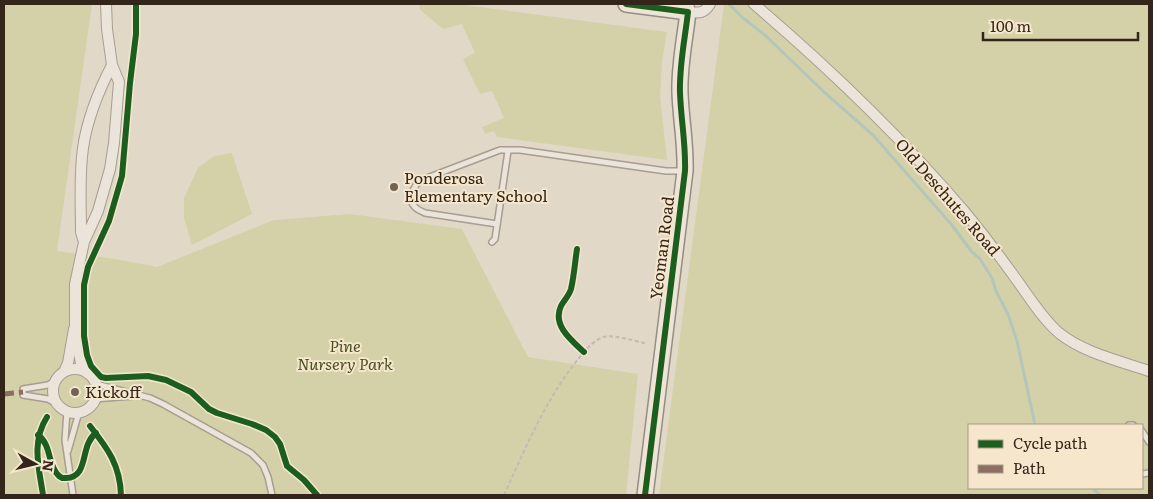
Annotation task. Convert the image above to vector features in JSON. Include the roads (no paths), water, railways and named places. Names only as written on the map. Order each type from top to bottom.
[{"type":"street","points":[[75,328],[68,363],[64,372],[56,381],[53,392],[57,404],[67,411],[79,412],[91,406],[96,391],[96,384],[81,364],[75,328],[75,284],[84,242],[98,211],[105,189],[114,143],[119,82],[112,65],[106,4]]},
{"type":"street","points":[[626,4],[689,8],[702,13],[710,4]]},
{"type":"street","name":"Old Deschutes Road","points":[[754,4],[823,64],[897,137],[937,180],[985,236],[1045,318],[1059,333],[1088,349],[1149,371]]},
{"type":"street","name":"Yeoman Road","points":[[645,495],[685,171],[686,150],[680,86],[689,8]]},
{"type":"street","points":[[84,242],[81,232],[81,171],[84,146],[95,105],[112,65]]},
{"type":"street","points":[[64,372],[75,369],[87,372]]},
{"type":"lane","points":[[497,224],[416,210],[411,202],[412,191],[419,181],[500,150],[520,150],[666,171],[685,171]]},
{"type":"lane","points":[[492,242],[495,238],[508,151]]},
{"type":"lane","points":[[56,381],[48,385],[23,389],[23,395],[48,399],[57,404]]},
{"type":"lane","points":[[96,384],[136,396],[150,398],[251,453],[262,465],[268,477],[272,495]]},
{"type":"lane","points":[[94,399],[136,396]]},
{"type":"lane","points":[[67,411],[65,440],[73,495]]},
{"type":"lane","points":[[68,451],[79,412]]},
{"type":"waterway","points":[[729,4],[873,135],[980,259],[992,278],[996,291],[1008,314],[1017,341],[1035,424]]},
{"type":"waterway","points":[[1093,489],[1100,495]]},
{"type":"place","name":"Ponderosa Elementary School","points":[[394,187]]},
{"type":"place","name":"Kickoff","points":[[75,392]]},
{"type":"park label","name":"Pine Nursery Park","points":[[345,355]]}]
